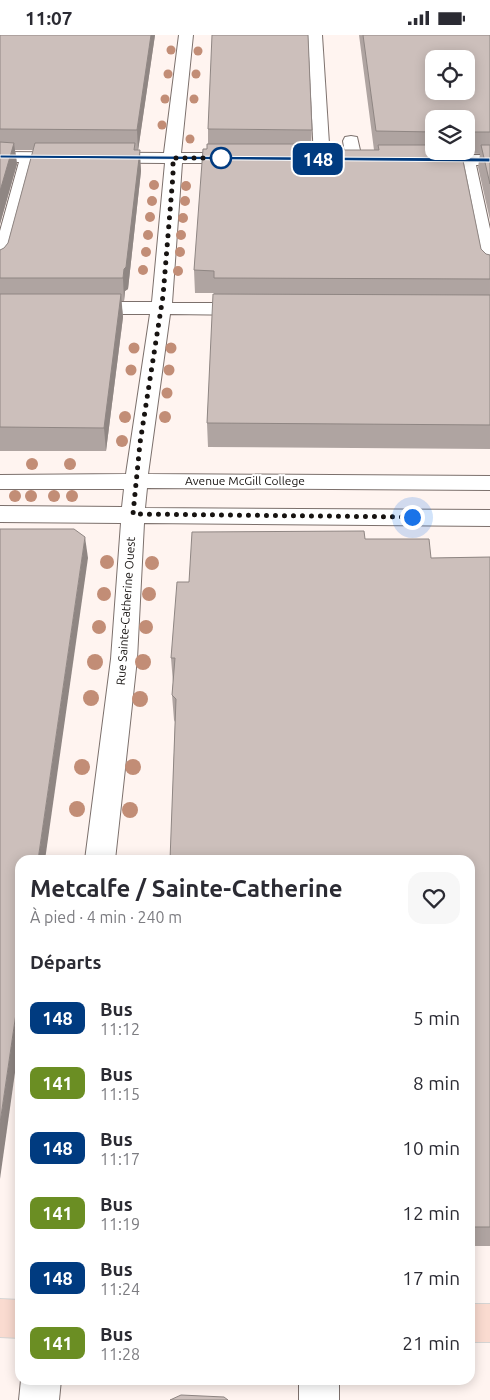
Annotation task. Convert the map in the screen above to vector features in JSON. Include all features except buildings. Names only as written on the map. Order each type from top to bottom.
[{"type":"main road","points":[[0,1318],[15,1319]]},
{"type":"main road","points":[[475,1323],[490,1323]]},
{"type":"street","name":"Rue Sainte-Catherine Ouest","points":[[101,855],[124,659],[133,514],[140,443],[162,308],[173,158],[186,35]]},
{"type":"street","points":[[315,35],[322,159]]},
{"type":"street","points":[[346,141],[348,159]]},
{"type":"street","points":[[0,157],[253,158]]},
{"type":"street","points":[[0,265],[5,228],[29,157]]},
{"type":"street","points":[[302,159],[373,159]]},
{"type":"street","points":[[410,160],[425,160]]},
{"type":"street","points":[[466,160],[486,235],[490,271]]},
{"type":"street","points":[[475,160],[490,160]]},
{"type":"street","points":[[67,309],[265,309]]},
{"type":"street","name":"Avenue McGill College","points":[[0,482],[490,483]]},
{"type":"street","points":[[0,514],[490,517]]},
{"type":"street","points":[[38,1400],[40,1385]]},
{"type":"street","points":[[319,1385],[319,1400]]},
{"type":"bus line","name":"148","points":[[0,157],[490,160]]},
{"type":"route","points":[[221,158],[173,158],[174,169],[160,324],[140,443],[133,514],[412,517]]}]
